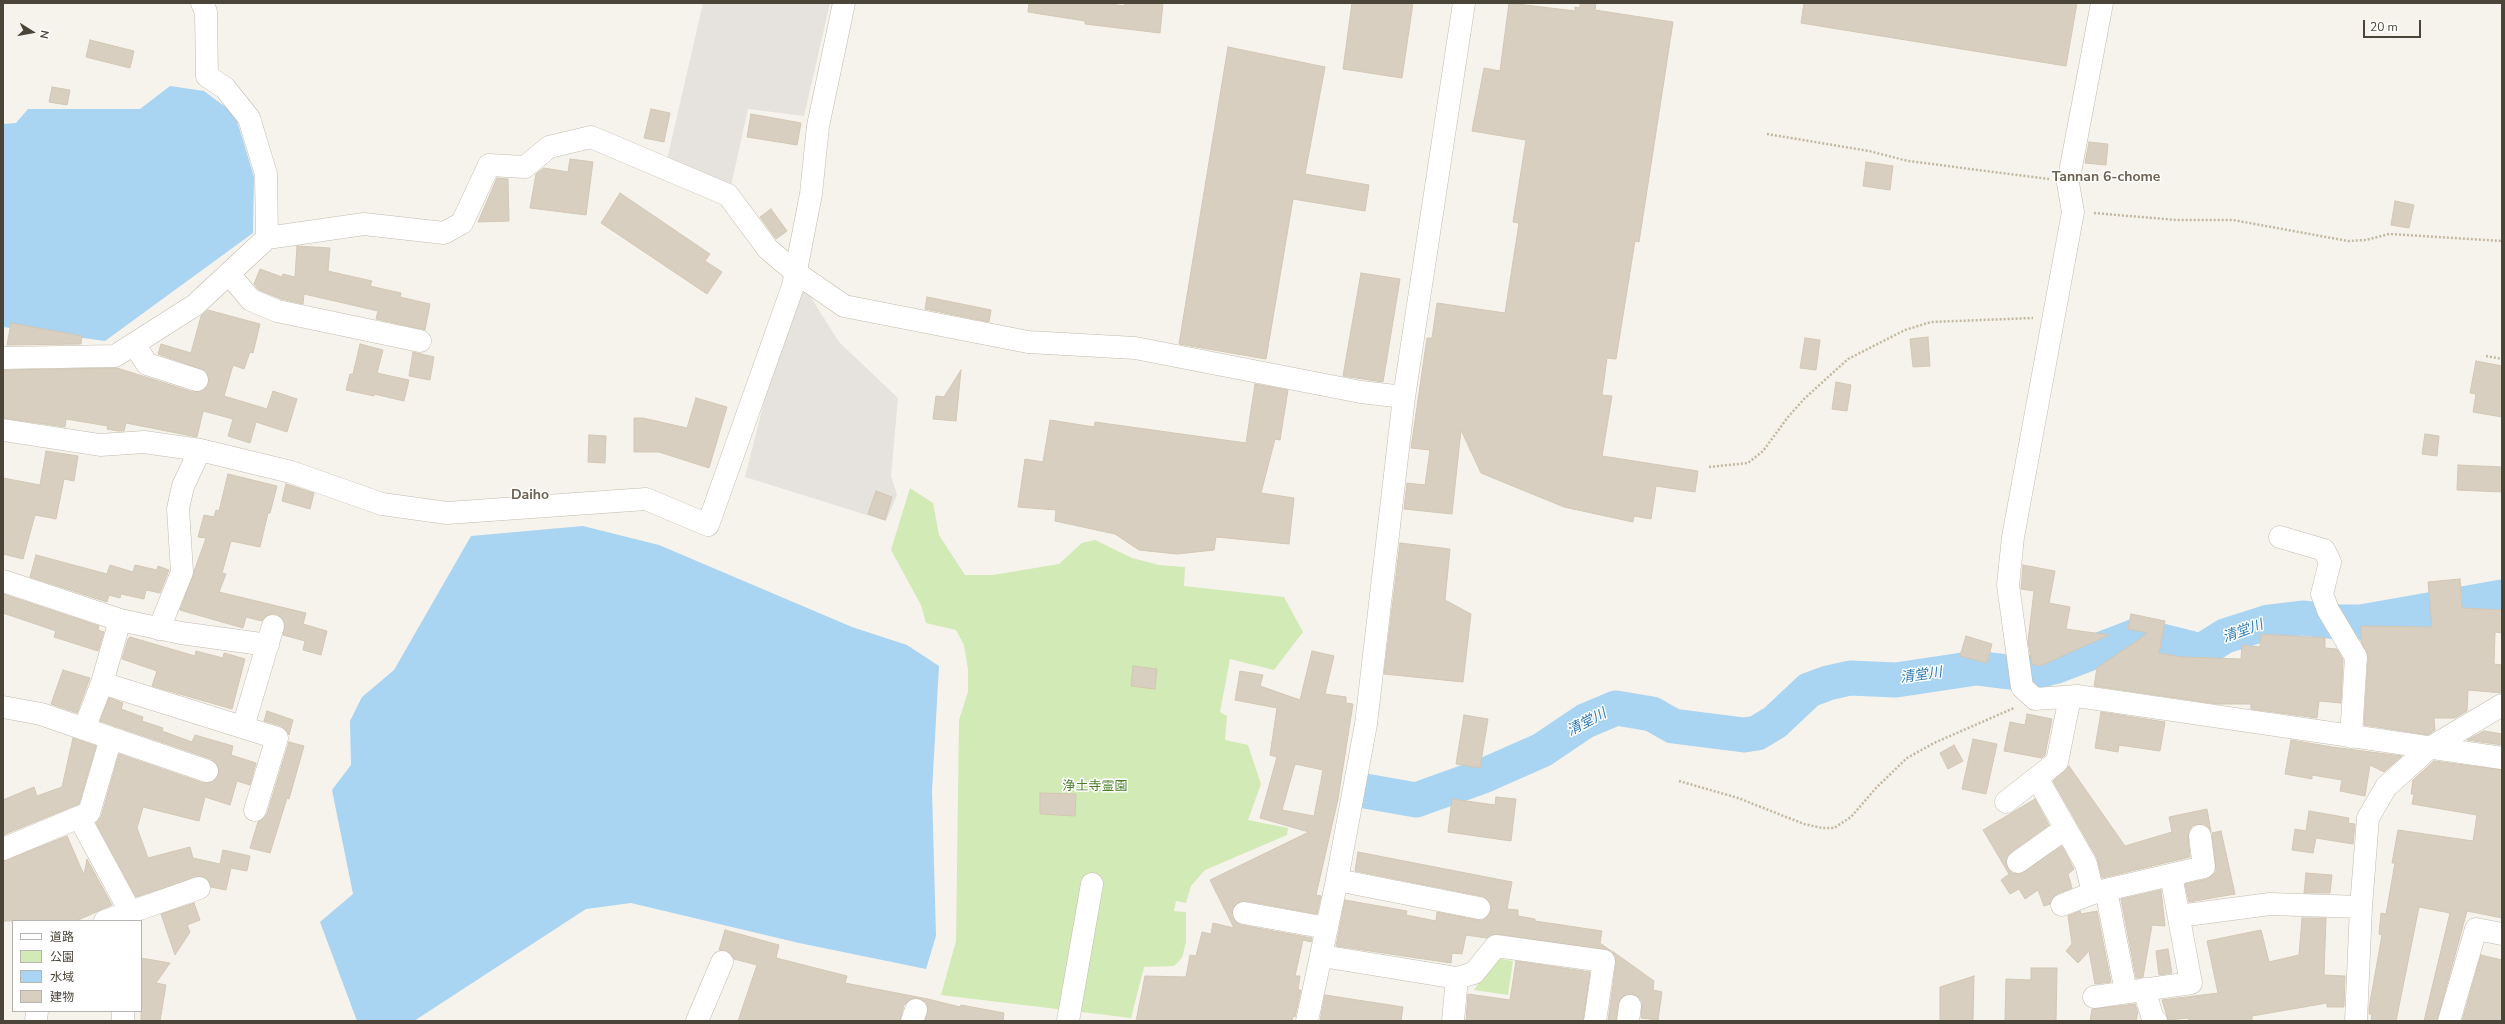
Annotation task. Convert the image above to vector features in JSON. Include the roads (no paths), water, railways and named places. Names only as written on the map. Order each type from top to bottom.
[{"type":"street","points":[[202,3],[206,12],[207,76],[225,88],[249,118],[266,174],[267,238]]},
{"type":"street","points":[[3,430],[100,445],[144,442],[200,450],[291,472],[382,504],[440,512],[646,498],[708,525],[793,286],[811,194],[818,126],[844,3]]},
{"type":"street","points":[[1307,1021],[1338,880],[1366,724],[1404,397],[1464,3]]},
{"type":"street","points":[[2102,3],[2068,183],[2073,212],[2013,537],[2008,585],[2016,655],[2028,693],[2070,697],[2428,749],[2502,758]]},
{"type":"street","points":[[3,358],[115,356],[195,305],[267,238],[364,224],[444,233],[462,223],[488,165],[525,168],[549,147],[591,138],[728,195],[768,249],[795,272],[844,306],[1028,342],[1135,348],[1361,392],[1404,397]]},
{"type":"street","points":[[229,274],[251,300],[277,311],[420,342]]},
{"type":"street","points":[[134,344],[147,364],[197,380]]},
{"type":"street","points":[[159,628],[182,572],[178,509],[183,486],[200,450]]},
{"type":"street","points":[[2280,537],[2324,550],[2330,562],[2322,594],[2328,610],[2356,657],[2351,737]]},
{"type":"street","points":[[3,581],[120,620],[159,628],[270,636],[243,728]]},
{"type":"street","points":[[84,729],[102,683],[120,620]]},
{"type":"street","points":[[102,683],[277,738],[255,810]]},
{"type":"street","points":[[2006,802],[2057,762],[2070,697]]},
{"type":"street","points":[[2356,1021],[2361,907],[2368,818],[2386,787],[2428,749],[2502,705]]},
{"type":"street","points":[[3,707],[41,714],[207,771]]},
{"type":"street","points":[[3,849],[89,812],[111,738]]},
{"type":"street","points":[[2038,778],[2100,892],[2135,990],[2153,1019],[2156,1021]]},
{"type":"street","points":[[79,817],[131,917]]},
{"type":"street","points":[[2018,862],[2066,828]]},
{"type":"street","points":[[2062,905],[2100,892],[2204,867],[2200,836]]},
{"type":"street","points":[[2094,997],[2191,983],[2171,875]]},
{"type":"street","points":[[1338,880],[1479,908]]},
{"type":"street","points":[[1068,1021],[1092,884]]},
{"type":"street","points":[[112,920],[131,917],[199,888]]},
{"type":"street","points":[[2179,916],[2270,904],[2361,907]]},
{"type":"street","points":[[1244,913],[1328,928]]},
{"type":"street","points":[[2449,1021],[2476,930],[2502,934]]},
{"type":"street","points":[[1322,956],[1457,978],[1474,973],[1496,946],[1604,961],[1595,1021]]},
{"type":"street","points":[[697,1021],[722,962]]},
{"type":"street","points":[[1453,1021],[1457,978]]},
{"type":"water","points":[[170,86],[204,91],[235,114],[254,177],[253,233],[105,341],[3,327],[3,124],[16,123],[28,109],[140,109]]},
{"type":"water","points":[[583,526],[659,545],[852,627],[907,645],[939,666],[932,791],[936,936],[926,969],[799,943],[631,903],[586,909],[414,1021],[357,1021],[320,922],[353,894],[332,790],[351,765],[350,721],[362,697],[394,670],[471,536]]},
{"type":"waterway","name":"清堂川","points":[[1365,791],[1416,800],[1483,776],[1542,750],[1585,721],[1616,708],[1652,714],[1673,726],[1744,735],[1757,733],[1775,722],[1809,690],[1828,683],[1850,678],[1896,680],[1976,668],[2025,674],[2057,666],[2138,635],[2201,651],[2225,636],[2269,622],[2302,618],[2339,622],[2361,622],[2502,597]]},
{"type":"district","name":"Tannan 6-chome","points":[[2106,178]]},
{"type":"district","name":"Daiho","points":[[530,496]]},
{"type":"park label","name":"浄土寺霊園","points":[[1095,787]]}]
